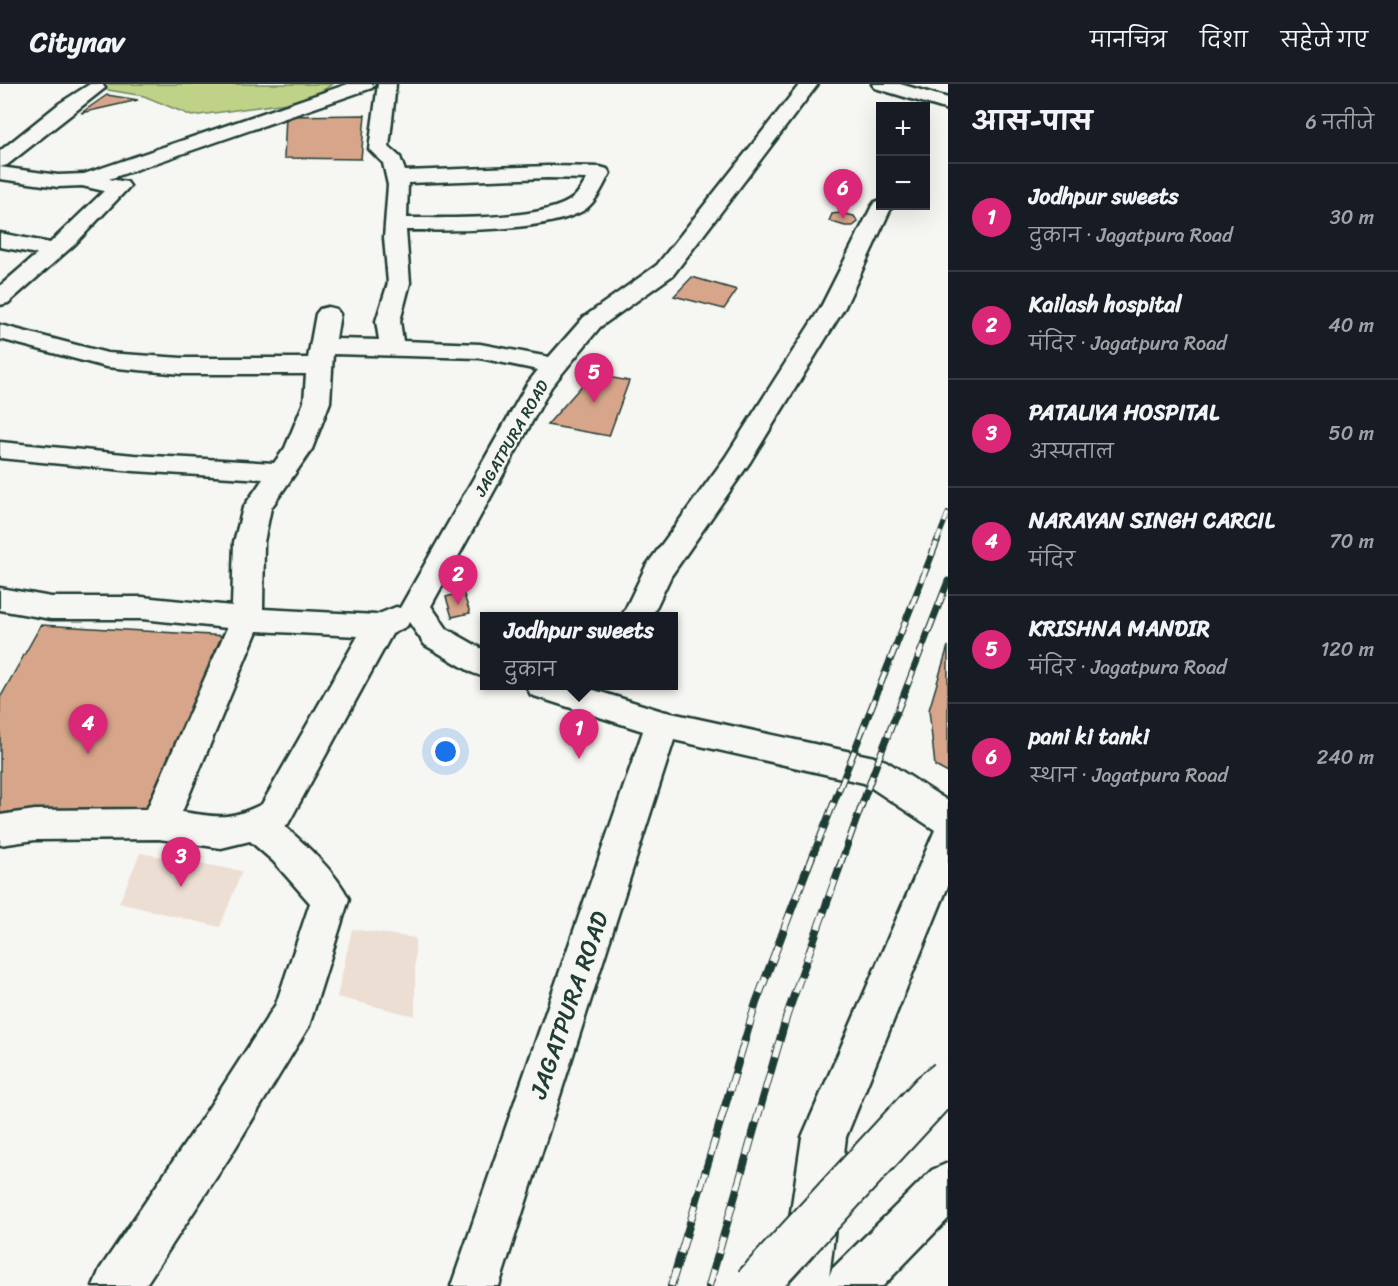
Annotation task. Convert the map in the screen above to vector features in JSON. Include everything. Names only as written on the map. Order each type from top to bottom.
[{"type":"street","points":[[76,182],[366,84]]},
{"type":"street","points":[[387,84],[379,148],[393,161],[396,177],[399,283],[388,321],[392,347]]},
{"type":"street","name":"JAGATPURA ROAD","points":[[415,607],[540,384],[592,322],[665,270],[809,84]]},
{"type":"street","points":[[881,84],[923,102],[938,84]]},
{"type":"street","points":[[0,161],[67,107],[96,88]]},
{"type":"street","points":[[930,103],[948,104]]},
{"type":"street","points":[[396,177],[600,173],[579,203],[553,214],[452,225],[396,224]]},
{"type":"street","points":[[0,174],[120,186],[0,298]]},
{"type":"street","points":[[640,612],[657,573],[736,462],[832,307],[880,210]]},
{"type":"street","points":[[0,240],[54,250]]},
{"type":"street","points":[[159,824],[247,618],[249,542],[257,508],[298,449],[317,402],[321,356],[328,315]]},
{"type":"street","points":[[0,332],[106,360],[182,366],[321,356],[392,347],[480,351],[555,366]]},
{"type":"street","points":[[0,450],[134,463],[283,472]]},
{"type":"street","points":[[0,599],[51,608],[142,608],[288,624],[380,626],[415,607],[436,637],[480,663]]},
{"type":"street","points":[[0,830],[35,825],[159,824],[221,833],[256,824],[275,814],[380,626]]},
{"type":"street","points":[[556,690],[662,724],[874,771],[948,820]]},
{"type":"street","name":"JAGATPURA ROAD","points":[[475,1286],[662,724]]},
{"type":"street","points":[[117,1286],[215,1139],[294,1012],[330,899],[286,850],[256,824]]},
{"type":"street","points":[[804,1286],[824,1137],[948,841]]},
{"type":"street","points":[[755,1286],[932,1094],[948,1082]]},
{"type":"street","points":[[849,1286],[948,1186]]},
{"type":"shaded area","points":[[140,853],[242,871],[220,927],[119,903]]},
{"type":"shaded area","points":[[352,929],[415,938],[415,1016],[337,997]]},
{"type":"green space","points":[[90,84],[333,84],[308,100],[192,116],[144,96],[96,88]]},
{"type":"building","points":[[107,95],[138,100],[81,113]]},
{"type":"building","points":[[365,115],[361,159],[284,158],[286,116]]},
{"type":"building","points":[[832,214],[854,216],[858,222],[853,226],[845,226],[829,221]]},
{"type":"building","points":[[692,277],[737,290],[724,309],[674,296]]},
{"type":"building","points":[[592,374],[629,381],[609,436],[547,425]]},
{"type":"building","points":[[463,592],[470,613],[452,617],[446,597]]},
{"type":"building","points":[[41,625],[227,636],[153,810],[0,816],[0,698]]},
{"type":"building","points":[[948,646],[948,773],[935,766],[929,710]]},
{"type":"railway","points":[[937,541],[948,513]]},
{"type":"railway","points":[[808,868],[938,539]]},
{"type":"railway","points":[[839,868],[948,581]]},
{"type":"railway","points":[[671,1286],[756,1003],[808,866]]},
{"type":"railway","points":[[709,1286],[787,1015],[840,866]]},
{"type":"place","name":"pani ki tanki","points":[[843,219]]},
{"type":"place","name":"KRISHNA MANDIR","points":[[594,403]]},
{"type":"place","name":"Kailash hospital","points":[[458,605]]},
{"type":"place","name":"NARAYAN SINGH CARCIL","points":[[88,754]]},
{"type":"place","name":"Jodhpur sweets","points":[[579,759]]},
{"type":"place","name":"PATALIYA HOSPITAL","points":[[181,887]]}]
